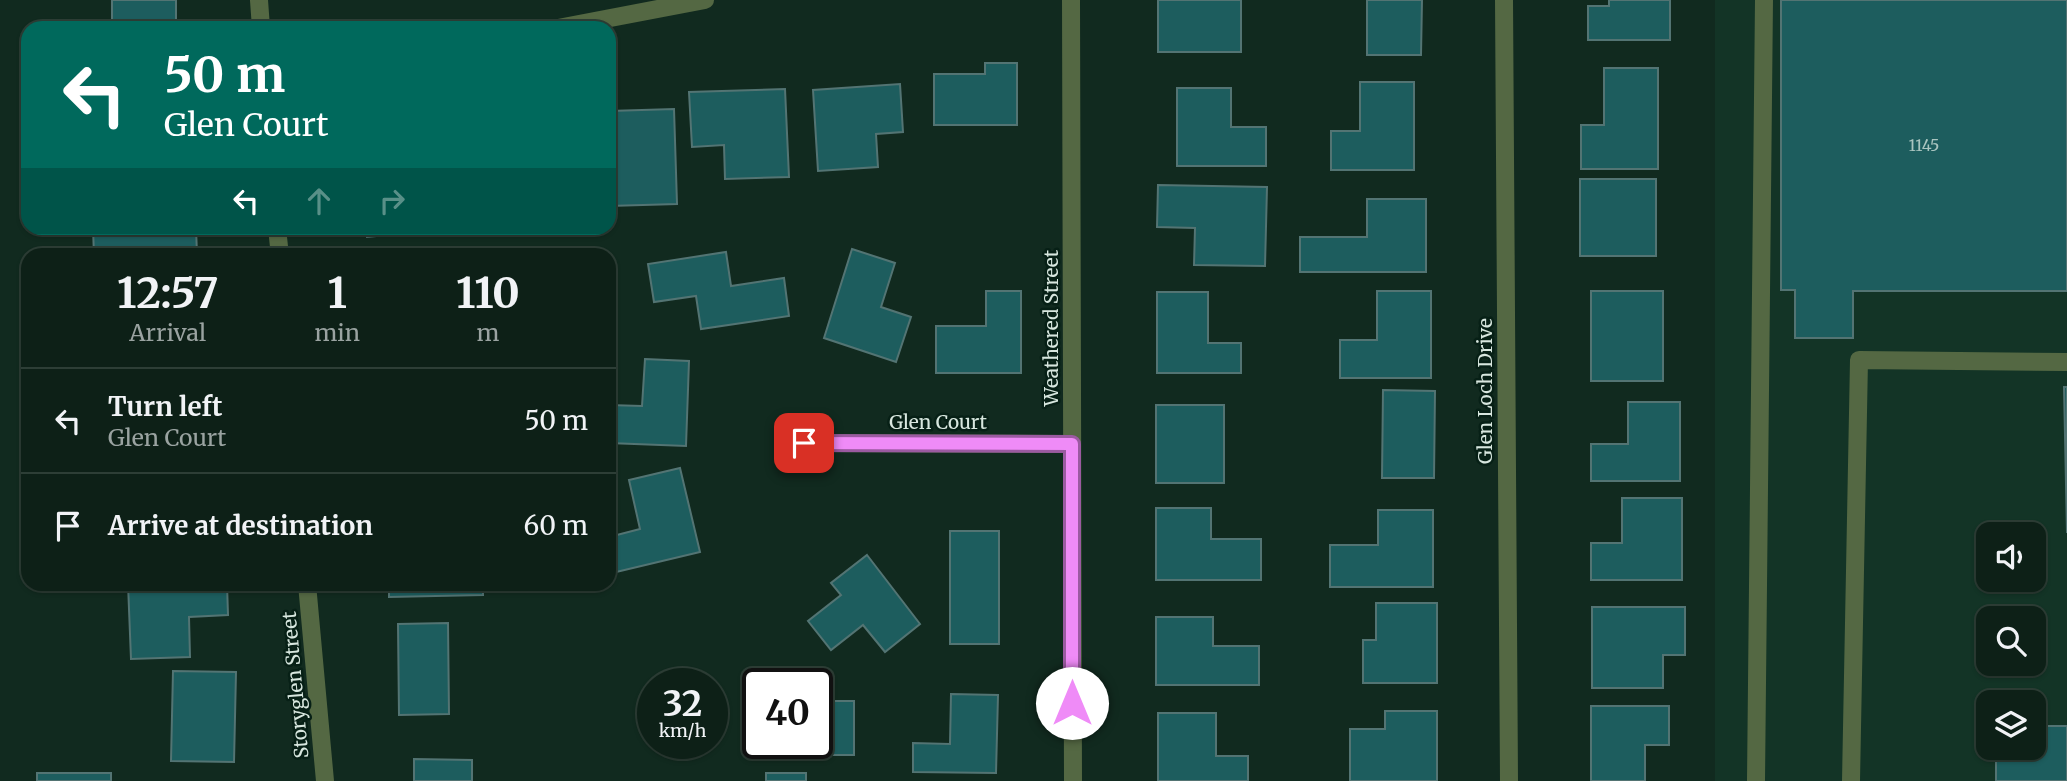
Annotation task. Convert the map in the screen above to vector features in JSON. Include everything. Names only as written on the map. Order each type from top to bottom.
[{"type":"street","points":[[259,0],[260,21]]},
{"type":"street","points":[[595,21],[705,0]]},
{"type":"street","name":"Weathered Street","points":[[1071,0],[1073,781]]},
{"type":"street","name":"Glen Loch Drive","points":[[1504,0],[1509,781]]},
{"type":"street","points":[[1756,781],[1764,0]]},
{"type":"street","points":[[1851,781],[1858,360],[2067,362]]},
{"type":"street","name":"Glen Court","points":[[804,443],[1072,444]]},
{"type":"street","name":"Storyglen Street","points":[[308,591],[325,781]]},
{"type":"shaded area","points":[[1715,0],[2067,0],[2067,781],[1715,781]]},
{"type":"building","points":[[112,0],[176,0],[176,21],[112,21]]},
{"type":"building","points":[[1158,0],[1241,0],[1241,52],[1158,52]]},
{"type":"building","points":[[1367,0],[1422,0],[1421,55],[1367,55]]},
{"type":"building","points":[[1609,0],[1670,0],[1670,40],[1588,40],[1588,6],[1609,6]]},
{"type":"building","points":[[1781,0],[2067,0],[2067,291],[1853,291],[1853,338],[1795,338],[1795,290],[1781,290]]},
{"type":"building","points":[[985,63],[1017,63],[1017,125],[934,125],[934,74],[985,74]]},
{"type":"building","points":[[1604,68],[1658,68],[1658,169],[1581,169],[1581,125],[1604,125]]},
{"type":"building","points":[[1360,82],[1414,82],[1414,170],[1331,170],[1331,131],[1360,131]]},
{"type":"building","points":[[900,84],[903,132],[876,134],[878,167],[818,171],[813,90]]},
{"type":"building","points":[[1177,88],[1231,88],[1231,127],[1266,127],[1266,166],[1177,166]]},
{"type":"building","points":[[785,89],[789,177],[725,179],[724,145],[692,147],[689,92]]},
{"type":"building","points":[[674,109],[677,204],[616,206],[616,111]]},
{"type":"building","points":[[1580,179],[1656,179],[1656,256],[1580,256]]},
{"type":"building","points":[[1158,185],[1267,187],[1265,266],[1194,265],[1195,228],[1157,227]]},
{"type":"building","points":[[1367,199],[1426,199],[1426,272],[1300,272],[1300,237],[1367,237]]},
{"type":"building","points":[[93,235],[196,235],[197,248],[94,248]]},
{"type":"building","points":[[852,249],[895,263],[881,307],[911,317],[896,362],[824,338]]},
{"type":"building","points":[[726,252],[731,286],[784,278],[789,316],[701,329],[696,296],[654,302],[648,264]]},
{"type":"building","points":[[986,291],[1021,291],[1021,373],[936,373],[936,326],[986,326]]},
{"type":"building","points":[[1377,291],[1431,291],[1431,378],[1340,378],[1340,340],[1377,340]]},
{"type":"building","points":[[1591,291],[1663,291],[1663,381],[1591,381]]},
{"type":"building","points":[[1157,292],[1208,292],[1208,343],[1241,343],[1241,373],[1157,373]]},
{"type":"building","points":[[645,359],[689,361],[686,446],[616,443],[616,405],[642,406]]},
{"type":"building","points":[[2064,387],[2067,387],[2067,533]]},
{"type":"building","points":[[1383,390],[1435,391],[1434,478],[1382,478]]},
{"type":"building","points":[[1628,402],[1680,402],[1680,481],[1591,481],[1591,444],[1628,444]]},
{"type":"building","points":[[1156,405],[1224,405],[1224,483],[1156,483]]},
{"type":"building","points":[[680,468],[700,552],[616,572],[616,535],[640,529],[629,480]]},
{"type":"building","points":[[1622,498],[1682,498],[1682,580],[1591,580],[1591,543],[1622,543]]},
{"type":"building","points":[[1156,508],[1211,508],[1211,539],[1261,539],[1261,580],[1156,580]]},
{"type":"building","points":[[1378,510],[1433,510],[1433,587],[1330,587],[1330,545],[1378,545]]},
{"type":"building","points":[[950,531],[999,531],[999,644],[950,644]]},
{"type":"building","points":[[867,555],[920,624],[885,652],[863,625],[831,650],[808,621],[841,595],[831,583]]},
{"type":"building","points":[[128,591],[227,591],[228,615],[189,617],[190,657],[131,659]]},
{"type":"building","points":[[389,591],[483,591],[483,595],[389,597]]},
{"type":"building","points":[[1376,603],[1437,603],[1437,683],[1363,683],[1363,640],[1376,640]]},
{"type":"building","points":[[1592,607],[1685,607],[1685,655],[1663,655],[1663,688],[1592,688]]},
{"type":"building","points":[[1156,617],[1213,617],[1213,646],[1259,646],[1259,685],[1156,685]]},
{"type":"building","points":[[448,623],[449,714],[399,715],[398,624]]},
{"type":"building","points":[[173,671],[236,672],[234,762],[171,761]]},
{"type":"building","points":[[951,694],[998,695],[996,773],[913,772],[913,743],[950,744]]},
{"type":"building","points":[[833,701],[854,701],[854,755],[833,755]]},
{"type":"building","points":[[1591,706],[1669,706],[1669,745],[1645,745],[1645,781],[1591,781]]},
{"type":"building","points":[[1385,711],[1437,711],[1437,781],[1350,781],[1350,729],[1385,729]]},
{"type":"building","points":[[1158,713],[1216,713],[1216,756],[1248,756],[1248,781],[1158,781]]},
{"type":"building","points":[[2046,726],[2067,726],[2067,781],[1996,781],[1996,760],[2046,760]]},
{"type":"building","points":[[414,759],[472,760],[472,781],[414,781]]},
{"type":"building","points":[[37,773],[111,773],[111,781],[37,781]]},
{"type":"building","points":[[766,773],[806,773],[806,781],[766,781]]},
{"type":"route","points":[[804,443],[1072,444],[1072,703]]}]
